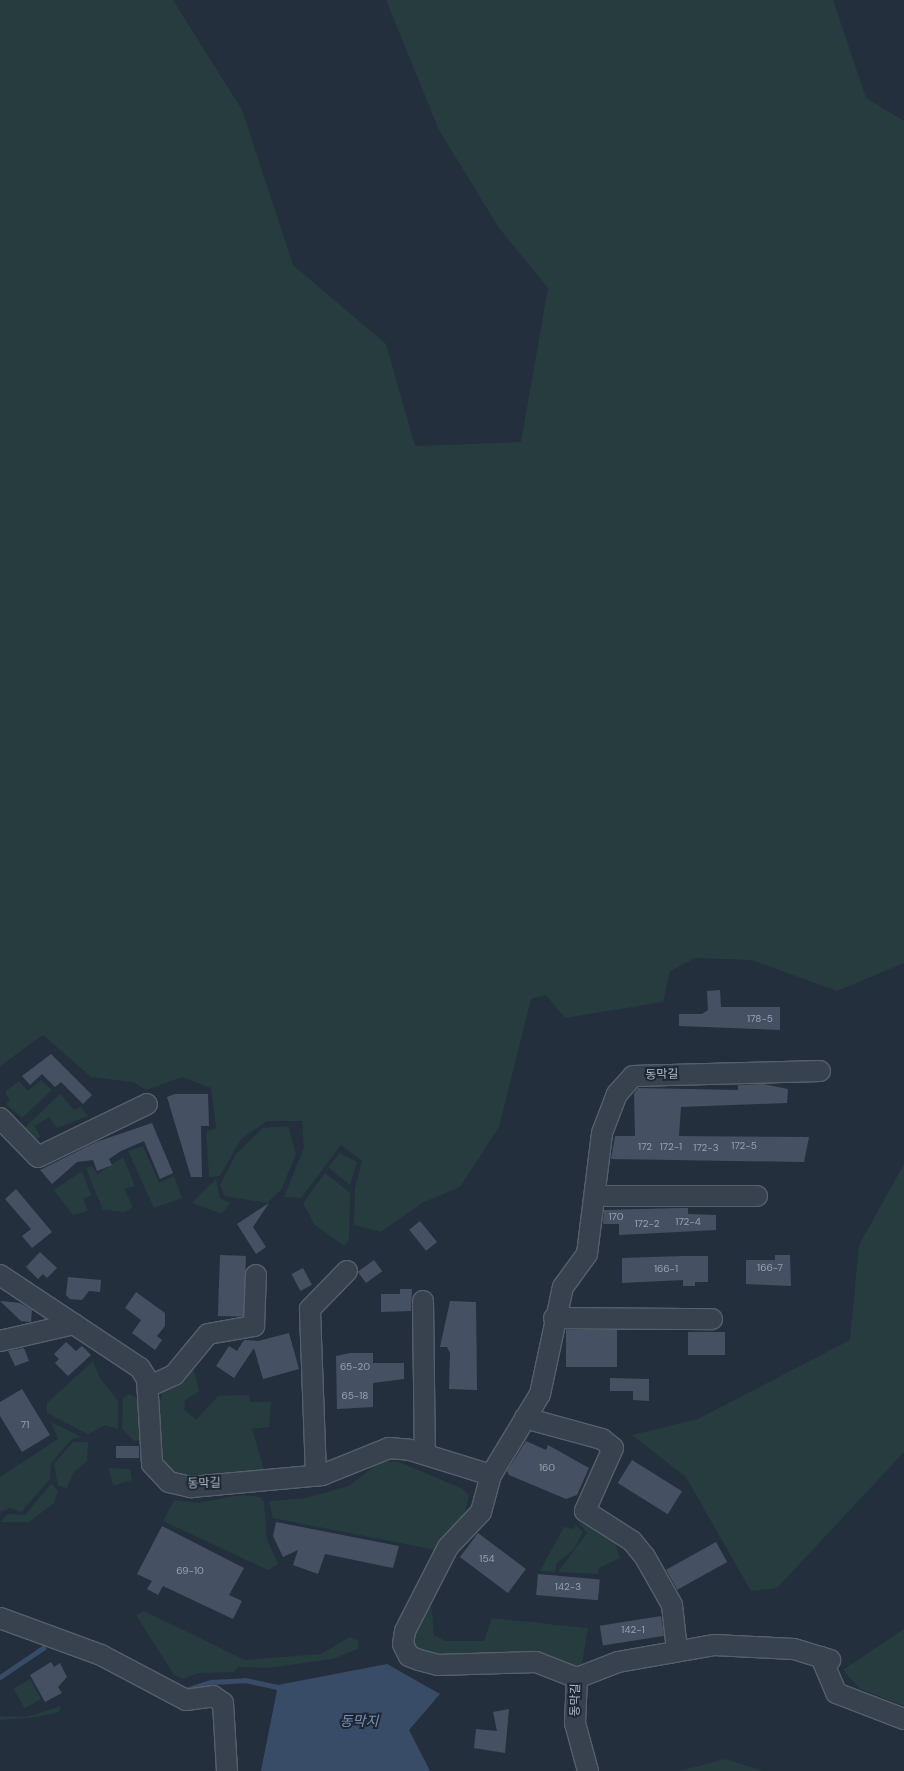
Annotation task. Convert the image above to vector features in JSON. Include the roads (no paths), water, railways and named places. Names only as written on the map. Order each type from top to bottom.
[{"type":"street","name":"동막길","points":[[588,1771],[575,1722],[577,1678],[536,1662],[438,1665],[409,1656],[403,1644],[412,1615],[448,1547],[480,1512],[491,1474],[540,1394],[554,1318],[563,1287],[587,1254],[596,1196],[602,1133],[617,1094],[633,1076],[820,1071]]},
{"type":"street","points":[[0,1118],[38,1157],[147,1104]]},
{"type":"street","points":[[596,1196],[757,1196]]},
{"type":"street","points":[[316,1475],[310,1309],[347,1271]]},
{"type":"street","points":[[148,1387],[174,1375],[208,1334],[254,1326],[256,1275]]},
{"type":"street","name":"동막길","points":[[0,1276],[140,1368],[148,1387],[152,1464],[169,1482],[191,1487],[316,1475],[373,1451],[389,1448],[425,1454],[491,1474]]},
{"type":"street","points":[[423,1301],[425,1454]]},
{"type":"street","points":[[554,1318],[712,1319]]},
{"type":"street","points":[[0,1341],[74,1324]]},
{"type":"street","points":[[525,1418],[602,1439],[613,1448],[585,1511],[632,1541],[645,1557],[672,1605],[677,1650]]},
{"type":"street","points":[[0,1618],[101,1655],[186,1700],[213,1696],[223,1704],[227,1771]]},
{"type":"street","points":[[577,1678],[618,1662],[677,1650],[714,1645],[794,1649],[825,1658],[836,1693],[904,1719]]},
{"type":"water","name":"동막지","points":[[387,1664],[440,1694],[409,1730],[430,1771],[261,1771],[278,1685]]},
{"type":"waterway","points":[[0,1677],[43,1648]]},
{"type":"waterway","points":[[183,1691],[211,1682],[245,1680],[277,1687]]}]
